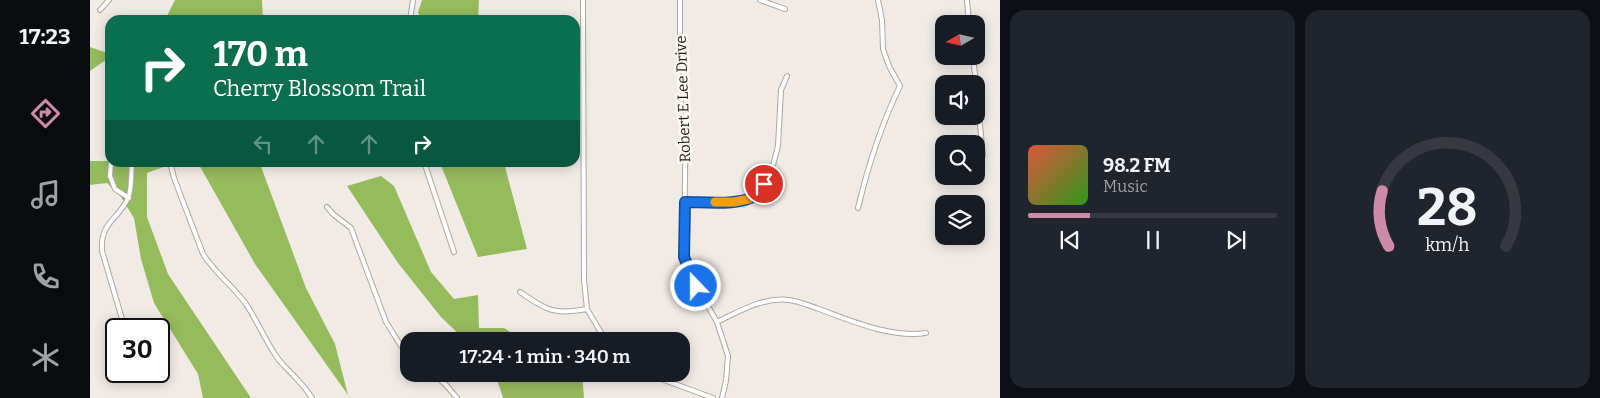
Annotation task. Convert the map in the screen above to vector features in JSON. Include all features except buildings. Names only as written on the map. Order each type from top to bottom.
[{"type":"street","points":[[100,10],[109,0]]},
{"type":"street","points":[[411,15],[413,0]]},
{"type":"street","points":[[583,0],[584,274],[587,309],[601,332]]},
{"type":"street","name":"Robert E Lee Drive","points":[[680,0],[680,34],[686,101],[684,257],[691,277],[717,322],[728,356],[726,381],[722,398]]},
{"type":"street","points":[[760,0],[785,9]]},
{"type":"street","points":[[858,208],[864,182],[882,126],[900,86],[889,66],[883,49],[882,20],[878,0]]},
{"type":"street","points":[[967,0],[968,15]]},
{"type":"street","points":[[685,202],[734,202],[748,200],[757,194],[772,173],[778,146],[781,90],[787,76]]},
{"type":"street","points":[[111,167],[110,176],[115,190],[128,198]]},
{"type":"street","points":[[122,318],[101,241],[106,227],[128,198],[131,167]]},
{"type":"street","points":[[171,167],[203,254],[210,265],[244,302],[257,321],[270,348],[281,363],[300,381],[312,398]]},
{"type":"street","points":[[426,167],[454,252]]},
{"type":"street","points":[[327,207],[350,228],[386,322],[400,344]]},
{"type":"street","points":[[520,292],[552,311],[566,312],[587,309]]},
{"type":"street","points":[[717,322],[753,305],[768,301],[790,300],[859,323],[916,335],[926,333]]},
{"type":"street","points":[[444,382],[457,398]]},
{"type":"street","points":[[670,382],[713,398]]},
{"type":"green space","points":[[175,0],[262,0],[263,15],[168,15]]},
{"type":"green space","points":[[422,0],[479,0],[478,15],[419,15],[418,12]]},
{"type":"green space","points":[[90,47],[105,52],[105,60],[90,71]]},
{"type":"green space","points":[[90,161],[105,161],[105,167],[163,167],[147,173],[147,217],[168,274],[251,398],[203,398],[198,374],[170,329],[170,318],[163,318],[154,303],[141,259],[134,218],[121,197],[107,183],[90,185]]},
{"type":"green space","points":[[200,167],[261,167],[306,288],[335,344],[348,395],[255,264]]},
{"type":"green space","points":[[442,167],[505,167],[527,249],[478,257]]},
{"type":"green space","points":[[381,176],[394,186],[431,272],[454,299],[478,295],[479,328],[504,328],[510,332],[457,332],[441,317],[398,263],[347,186]]},
{"type":"green space","points":[[498,382],[583,382],[584,398],[503,398]]},
{"type":"slow traffic","points":[[715,202],[734,202],[749,199]]},
{"type":"route","points":[[696,286],[684,257],[685,202],[734,202],[748,200],[757,194],[764,184]]}]
